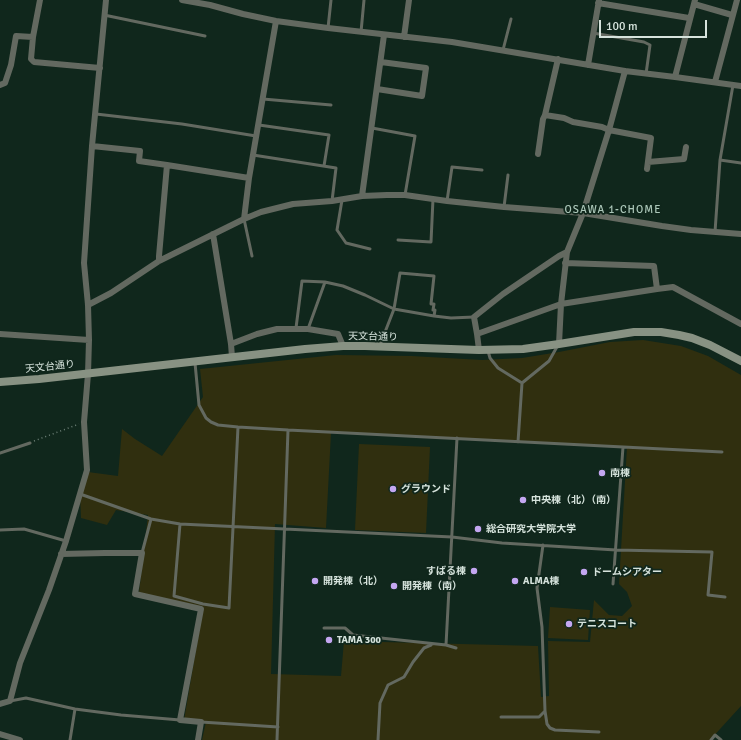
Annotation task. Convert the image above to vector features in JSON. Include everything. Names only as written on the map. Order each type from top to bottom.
[{"type":"main road","name":"天文台通り","points":[[0,382],[88,374],[194,361],[343,346],[479,350],[523,349],[625,332],[661,332],[679,335],[702,341],[741,362]]},
{"type":"street","points":[[40,0],[33,37],[32,59],[34,62],[100,68]]},
{"type":"street","points":[[0,704],[10,701],[20,663],[49,590],[66,541],[86,470],[84,422],[89,340],[88,305],[84,263],[92,146],[106,0]]},
{"type":"street","points":[[182,0],[210,2],[243,14],[276,21],[452,42],[624,71],[741,86]]},
{"type":"street","points":[[404,36],[408,0]]},
{"type":"street","points":[[715,82],[736,0]]},
{"type":"street","points":[[588,65],[598,2],[689,18]]},
{"type":"street","points":[[675,77],[694,2],[732,15]]},
{"type":"street","points":[[244,219],[249,178],[276,21]]},
{"type":"street","points":[[362,196],[384,35]]},
{"type":"street","points":[[0,86],[5,83],[11,65],[16,36],[33,37]]},
{"type":"street","points":[[538,154],[543,119],[558,59]]},
{"type":"street","points":[[377,89],[422,96],[426,68],[381,62]]},
{"type":"street","points":[[559,344],[561,304],[567,252],[583,213],[609,130],[624,71]]},
{"type":"street","points":[[545,115],[651,138],[647,169]]},
{"type":"street","points":[[92,146],[140,151],[139,161],[249,178]]},
{"type":"street","points":[[648,162],[684,159],[686,147]]},
{"type":"street","points":[[159,261],[167,165]]},
{"type":"street","points":[[88,305],[111,293],[159,261],[261,212],[293,204],[342,200],[362,196],[405,196],[504,207],[583,213],[662,226],[741,234]]},
{"type":"street","points":[[213,234],[232,357]]},
{"type":"street","points":[[479,350],[474,317],[520,282],[567,252]]},
{"type":"street","points":[[565,263],[654,266],[657,288]]},
{"type":"street","points":[[477,334],[561,304],[657,288],[672,287],[741,324]]},
{"type":"street","points":[[231,344],[257,334],[277,329],[296,328],[338,334],[343,346]]},
{"type":"street","points":[[0,334],[89,340]]},
{"type":"street","points":[[61,554],[142,553],[135,594],[201,609],[180,720],[201,722],[198,740]]},
{"type":"street","points":[[0,734],[20,740]]},
{"type":"lane","points":[[328,28],[331,0]]},
{"type":"lane","points":[[361,32],[364,0]]},
{"type":"lane","points":[[104,15],[205,36]]},
{"type":"lane","points":[[503,50],[511,19]]},
{"type":"lane","points":[[593,33],[644,42],[650,45],[646,74]]},
{"type":"lane","points":[[715,232],[720,160],[732,85]]},
{"type":"lane","points":[[263,99],[331,105]]},
{"type":"lane","points":[[95,114],[182,124],[256,136]]},
{"type":"lane","points":[[258,125],[329,135],[324,166]]},
{"type":"lane","points":[[372,128],[415,136],[405,196]]},
{"type":"lane","points":[[253,155],[336,168],[332,201]]},
{"type":"lane","points":[[720,160],[741,163]]},
{"type":"lane","points":[[447,201],[452,167],[482,170]]},
{"type":"lane","points":[[504,207],[508,175]]},
{"type":"lane","points":[[398,240],[431,242],[433,199]]},
{"type":"lane","points":[[342,200],[337,230],[346,243],[370,249]]},
{"type":"lane","points":[[244,219],[252,256]]},
{"type":"lane","points":[[380,346],[394,309],[400,273],[434,276],[430,304],[434,304],[434,316]]},
{"type":"lane","points":[[296,328],[302,281],[325,282],[343,286],[394,309],[451,318],[474,317]]},
{"type":"lane","points":[[308,329],[325,282]]},
{"type":"lane","points":[[518,442],[522,383],[548,361],[559,344]]},
{"type":"lane","points":[[488,350],[490,358],[498,368],[522,383]]},
{"type":"lane","points":[[194,361],[200,405],[206,418],[215,424],[288,430],[722,452]]},
{"type":"lane","points":[[180,524],[174,596],[203,604],[229,608],[238,427]]},
{"type":"lane","points":[[277,740],[288,430]]},
{"type":"lane","points":[[446,645],[456,438]]},
{"type":"lane","points":[[0,453],[30,443]]},
{"type":"lane","points":[[613,584],[623,447]]},
{"type":"lane","points":[[80,494],[151,519],[180,524],[452,536],[502,543],[616,550],[712,552],[708,595],[725,597]]},
{"type":"lane","points":[[142,553],[151,519]]},
{"type":"lane","points":[[0,530],[24,530],[66,541]]},
{"type":"lane","points":[[543,545],[537,588],[542,627],[545,711],[547,724],[550,728],[555,730],[599,732]]},
{"type":"lane","points":[[324,628],[345,628],[353,635],[432,645],[446,645],[456,648]]},
{"type":"lane","points":[[378,740],[380,703],[388,686],[404,677],[424,648],[432,645]]},
{"type":"lane","points":[[10,701],[26,698],[75,709],[180,720]]},
{"type":"lane","points":[[70,740],[75,709]]},
{"type":"lane","points":[[501,717],[539,717],[545,711]]},
{"type":"lane","points":[[201,722],[278,726]]},
{"type":"lane","points":[[711,740],[715,735],[721,740]]},
{"type":"path","points":[[30,443],[84,422]]},
{"type":"shaded area","points":[[643,340],[681,346],[708,356],[741,375],[741,706],[710,740],[202,740],[206,722],[184,720],[203,609],[139,593],[148,515],[116,510],[107,525],[81,518],[80,495],[88,472],[118,476],[122,429],[162,456],[203,397],[200,369],[336,355],[411,356],[482,360],[522,358],[610,342]],"holes":[[[331,433],[627,447],[619,584],[627,592],[632,606],[622,616],[609,615],[594,600],[590,642],[548,641],[549,696],[541,697],[538,646],[344,641],[341,676],[271,674],[275,524],[326,528]]]},
{"type":"shaded area","name":"グラウンド","points":[[359,444],[430,447],[426,533],[355,530]]},
{"type":"shaded area","name":"テニスコート","points":[[550,607],[590,610],[588,640],[548,638]]},
{"type":"place","name":"南棟","points":[[602,473]]},
{"type":"place","name":"グラウンド","points":[[393,489]]},
{"type":"place","name":"中央棟（北）（南）","points":[[523,500]]},
{"type":"place","name":"総合研究大学院大学","points":[[478,529]]},
{"type":"place","name":"すばる棟","points":[[474,571]]},
{"type":"place","name":"ドームシアター","points":[[584,572]]},
{"type":"place","name":"開発棟（北）","points":[[315,581]]},
{"type":"place","name":"ALMA棟","points":[[515,581]]},
{"type":"place","name":"開発棟（南）","points":[[394,586]]},
{"type":"place","name":"テニスコート","points":[[569,624]]},
{"type":"place","name":"TAMA 300","points":[[329,640]]},
{"type":"district","name":"OSAWA 1-CHOME","points":[[613,210]]}]
